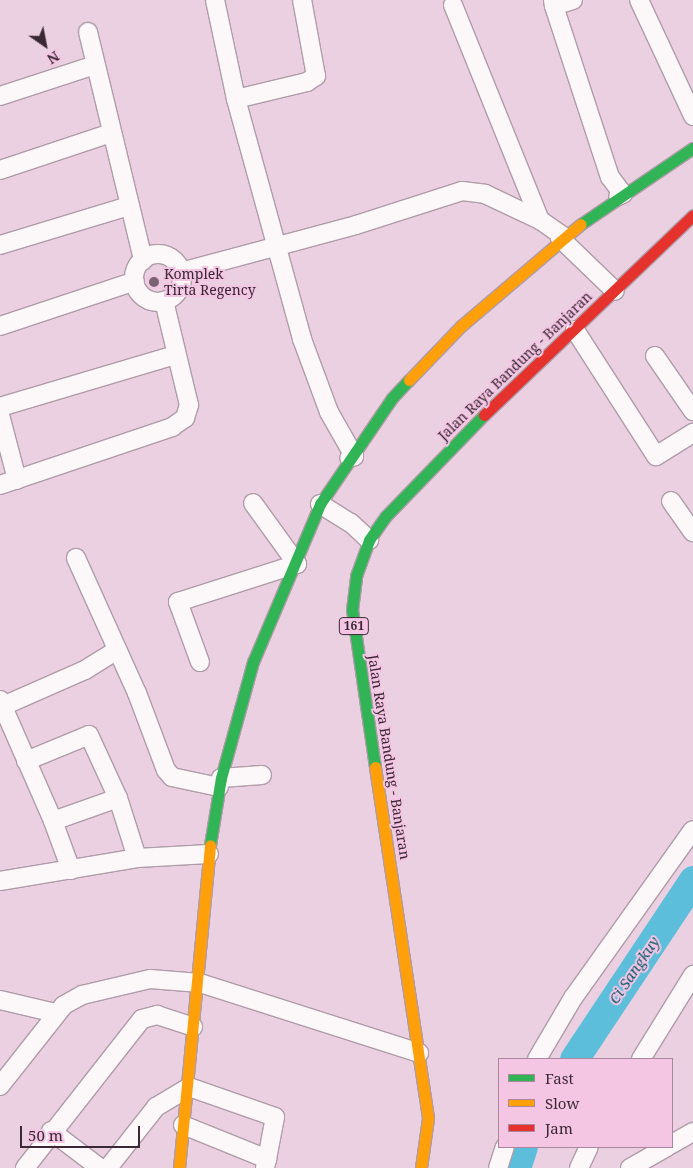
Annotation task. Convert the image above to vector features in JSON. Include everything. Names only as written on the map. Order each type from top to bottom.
[{"type":"street","points":[[215,0],[236,99],[279,246],[309,361],[329,412],[354,456],[349,458]]},
{"type":"street","points":[[236,99],[307,82],[316,76],[302,0]]},
{"type":"street","points":[[573,0],[554,3],[610,177],[623,194],[618,196]]},
{"type":"street","points":[[639,0],[693,116]]},
{"type":"street","points":[[453,5],[540,220]]},
{"type":"street","points":[[0,326],[134,281],[143,260],[88,32]]},
{"type":"street","points":[[0,96],[95,66]]},
{"type":"street","points":[[0,170],[111,133]]},
{"type":"street","points":[[560,238],[618,196],[693,148]]},
{"type":"street","points":[[179,1168],[189,1087],[209,854],[220,782],[254,662],[294,562],[320,504],[349,458],[419,368],[560,238],[564,237],[540,220],[485,194],[462,191],[279,246],[181,272]]},
{"type":"street","points":[[0,245],[129,206]]},
{"type":"street","name":"Jalan Raya Bandung - Banjaran","points":[[421,1168],[428,1118],[352,610],[356,576],[369,540],[386,516],[434,464],[693,215]]},
{"type":"street","points":[[560,238],[615,290]]},
{"type":"street","points":[[134,281],[148,300],[164,301],[181,287],[181,272],[169,257],[160,254],[143,260]]},
{"type":"street","points":[[0,485],[179,423],[189,412],[189,404],[164,301]]},
{"type":"street","points":[[575,330],[656,456],[693,433]]},
{"type":"street","points":[[0,407],[176,355]]},
{"type":"street","points":[[654,356],[693,411]]},
{"type":"street","points":[[0,415],[17,480]]},
{"type":"street","points":[[671,501],[693,532]]},
{"type":"street","points":[[200,662],[178,602],[297,564],[253,503]]},
{"type":"street","points":[[320,504],[351,523],[369,540]]},
{"type":"street","points":[[76,558],[118,650],[169,775],[220,782],[262,775]]},
{"type":"street","points":[[71,870],[53,821],[1,703],[85,670],[118,650]]},
{"type":"street","points":[[26,761],[90,735],[118,798],[137,858]]},
{"type":"street","points":[[53,821],[118,798]]},
{"type":"street","points":[[538,1058],[573,998],[693,830]]},
{"type":"street","points":[[1,876],[71,870],[137,858],[209,854]]},
{"type":"street","points":[[642,1058],[693,975]]},
{"type":"street","points":[[0,1086],[55,1013],[82,995],[150,979],[198,983],[419,1053]]},
{"type":"street","points":[[0,1000],[55,1013]]},
{"type":"street","points":[[25,1168],[52,1131],[142,1019],[156,1015],[193,1028]]},
{"type":"street","points":[[108,1168],[156,1106],[189,1087],[275,1117],[266,1164],[183,1125]]},
{"type":"street","points":[[52,1131],[100,1168]]},
{"type":"street","points":[[673,1143],[693,1132]]},
{"type":"street","points":[[498,1168],[505,1148]]},
{"type":"street","points":[[579,1168],[589,1148]]},
{"type":"street","points":[[630,1168],[665,1148]]},
{"type":"waterway","name":"Ci Sangkuy","points":[[575,1058],[693,880]]},
{"type":"waterway","name":"Ci Sangkuy","points":[[516,1168],[523,1148]]},
{"type":"traffic: fast","points":[[581,224],[693,148]]},
{"type":"traffic: fast","points":[[210,845],[221,778],[253,662],[320,504],[392,398],[409,380]]},
{"type":"traffic: fast","points":[[375,767],[352,610],[356,576],[369,540],[386,516],[484,415]]},
{"type":"traffic: slow","points":[[409,380],[461,326],[581,224]]},
{"type":"traffic: slow","points":[[375,767],[428,1118],[421,1168]]},
{"type":"traffic: slow","points":[[179,1168],[210,845]]},
{"type":"traffic: jam","points":[[484,415],[693,215]]},
{"type":"place","name":"Komplek Tirta Regency","points":[[154,282]]}]
